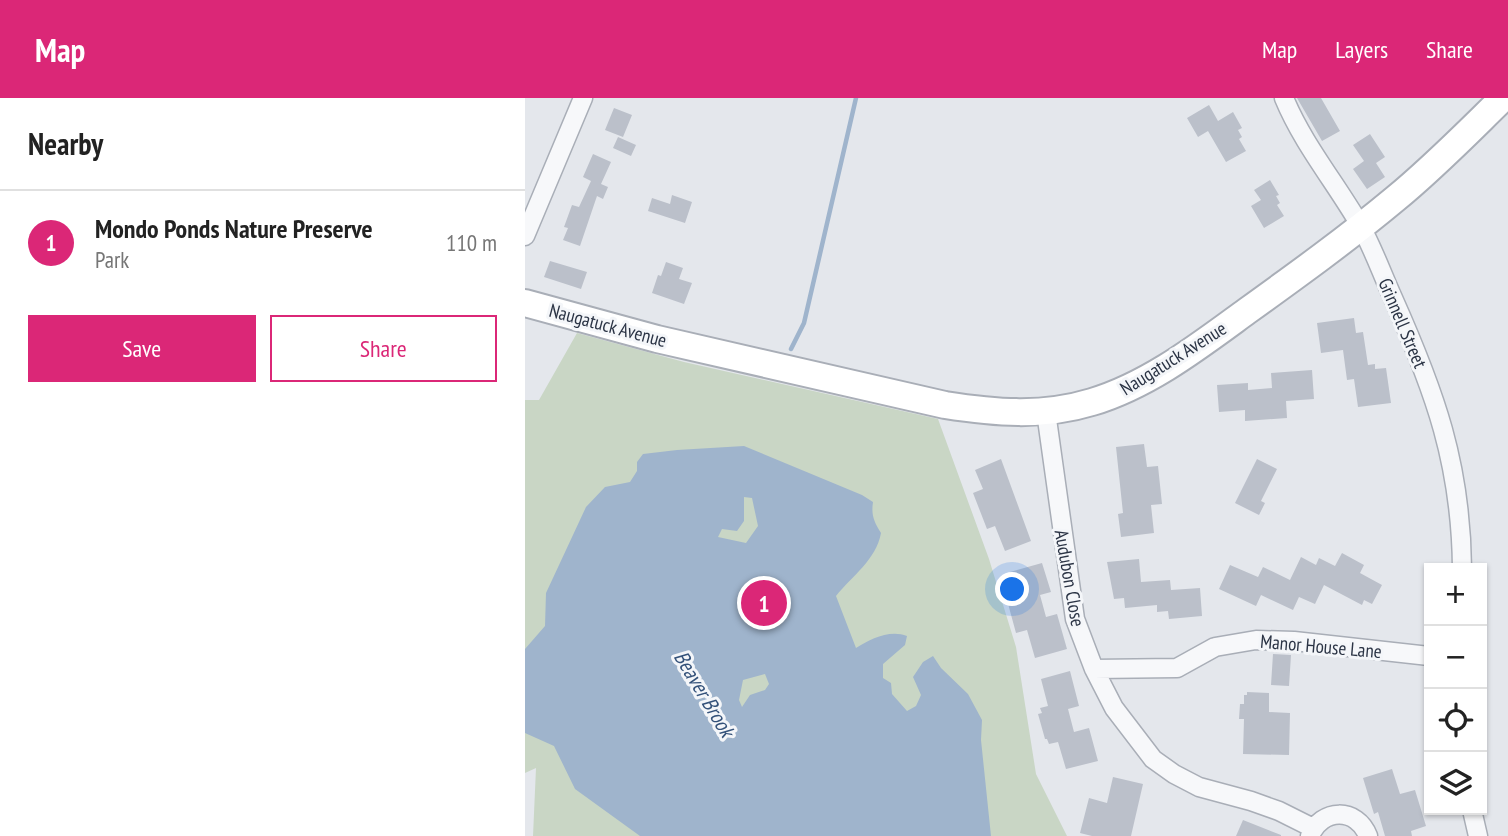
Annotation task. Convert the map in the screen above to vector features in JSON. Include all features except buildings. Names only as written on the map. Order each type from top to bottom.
[{"type":"main road","name":"Naugatuck Avenue","points":[[525,303],[657,339],[945,405],[992,413],[1046,412],[1093,402],[1142,381],[1216,333],[1406,190],[1503,98]]},
{"type":"street","points":[[525,236],[583,98]]},
{"type":"street","name":"Grinnell Street","points":[[1283,98],[1323,169],[1361,226],[1419,356],[1435,398],[1454,467],[1462,525],[1462,563]]},
{"type":"street","name":"Audubon Close","points":[[1046,412],[1070,595],[1082,642],[1109,701],[1135,736],[1153,759],[1199,787],[1279,811],[1311,832],[1328,816],[1347,814],[1363,825],[1368,836]]},
{"type":"street","name":"Manor House Lane","points":[[1094,669],[1177,668],[1215,647],[1256,640],[1294,641],[1424,655]]},
{"type":"street","points":[[1473,815],[1478,836]]},
{"type":"green space","points":[[577,333],[684,362],[938,419],[989,559],[1016,647],[1036,774],[1067,836],[533,836],[536,768],[525,773],[525,400],[539,400]]},
{"type":"water","points":[[744,446],[873,502],[872,511],[881,533],[878,543],[869,560],[836,596],[856,648],[887,634],[907,636],[905,645],[883,664],[883,678],[891,683],[892,694],[907,711],[916,706],[921,695],[913,677],[923,662],[933,656],[941,668],[968,694],[982,720],[981,740],[991,836],[640,836],[575,789],[554,746],[525,733],[525,649],[545,626],[546,593],[586,507],[605,487],[630,482],[643,454]],"holes":[[[744,497],[752,498],[758,526],[746,543],[718,537],[722,529],[737,531],[744,521]],[[765,674],[769,684],[765,690],[750,695],[742,707],[739,700],[743,680]]]},
{"type":"waterway","name":"Beaver Brook","points":[[791,349],[804,323],[856,98]]},
{"type":"place","name":"Mondo Ponds Nature Preserve","points":[[764,603]]}]
